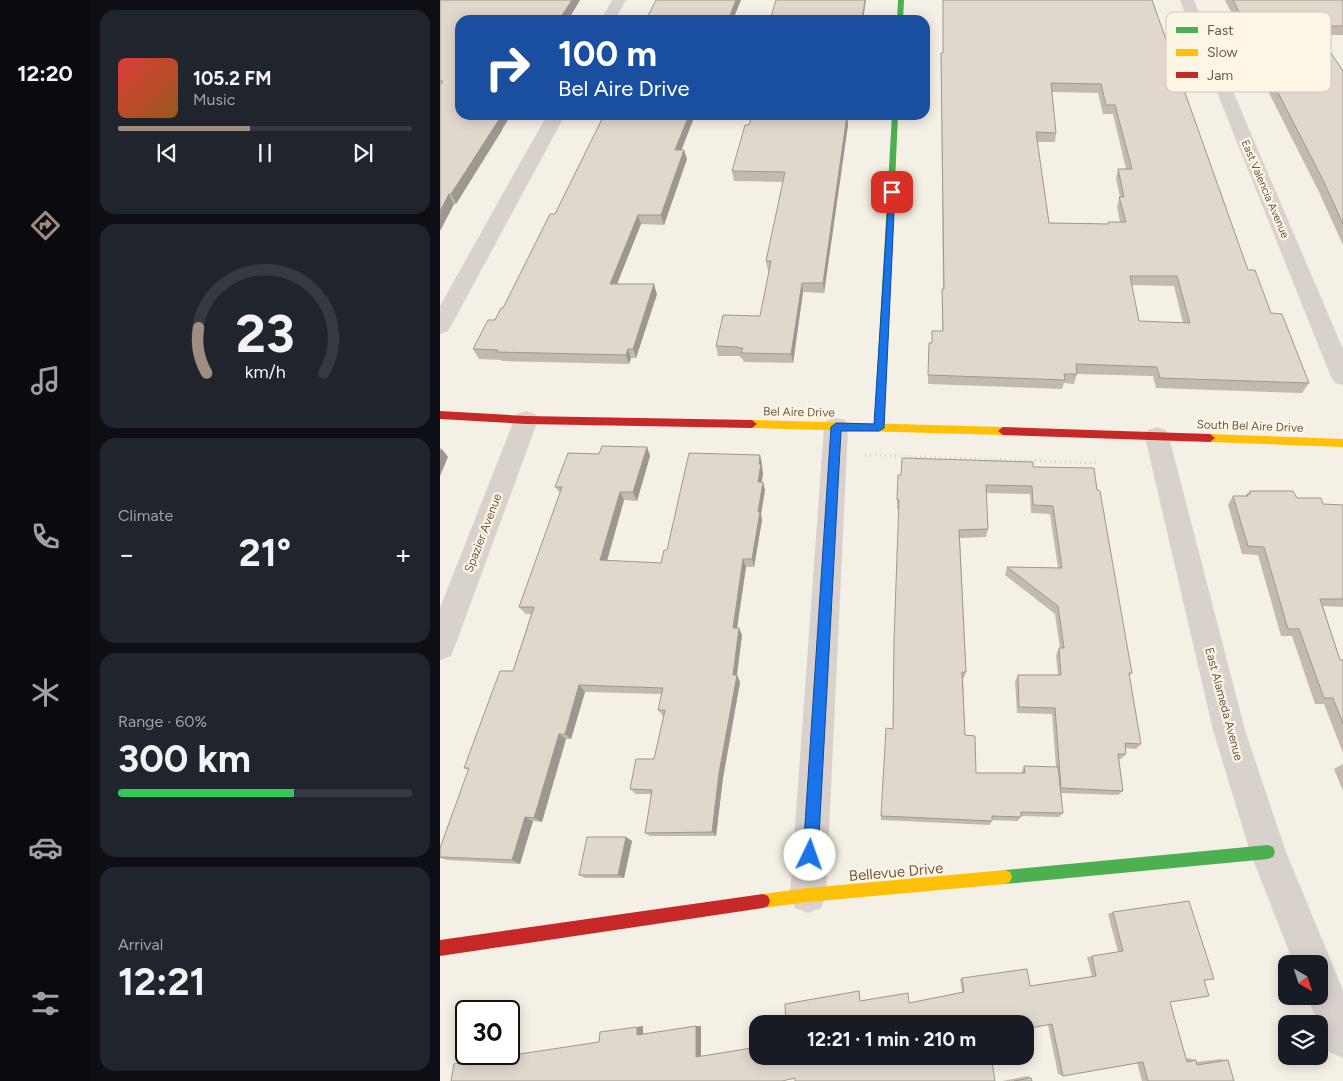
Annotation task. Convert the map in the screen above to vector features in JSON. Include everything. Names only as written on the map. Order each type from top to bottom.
[{"type":"street","points":[[611,15],[619,0]]},
{"type":"street","points":[[900,15],[901,0]]},
{"type":"street","name":"East Valencia Avenue","points":[[1186,0],[1191,12]]},
{"type":"street","name":"East Valencia Avenue","points":[[1224,92],[1343,378]]},
{"type":"street","points":[[440,326],[553,120]]},
{"type":"street","points":[[879,428],[896,120]]},
{"type":"street","name":"Bel Aire Drive","points":[[440,415],[526,420],[879,428],[1157,438]]},
{"type":"street","name":"Spazier Avenue","points":[[440,646],[526,420]]},
{"type":"street","points":[[808,895],[836,427]]},
{"type":"street","name":"South Bel Aire Drive","points":[[1157,438],[1343,443]]},
{"type":"street","name":"East Alameda Avenue","points":[[1157,438],[1229,730],[1268,852],[1309,955]]},
{"type":"street","name":"Bellevue Drive","points":[[440,948],[808,895],[1268,852]]},
{"type":"street","points":[[1328,1000],[1343,1038]]},
{"type":"path","points":[[865,455],[1097,463]]},
{"type":"building","points":[[440,0],[572,0],[562,15],[455,15],[455,120],[499,120],[451,194],[449,194],[440,211],[440,85],[443,81],[440,81]]},
{"type":"building","points":[[656,0],[736,0],[730,15],[648,15]]},
{"type":"building","points":[[776,0],[865,0],[863,15],[772,15]]},
{"type":"building","points":[[943,0],[1152,0],[1166,39],[1166,92],[1185,92],[1248,270],[1255,270],[1271,313],[1282,314],[1309,383],[1160,378],[1157,367],[1076,364],[1077,374],[1064,374],[1065,380],[928,375],[929,343],[932,343],[932,331],[943,331],[941,53],[943,53]],"holes":[[[1051,83],[1101,84],[1106,105],[1115,105],[1132,169],[1118,169],[1124,197],[1119,197],[1126,222],[1108,222],[1109,224],[1049,223],[1036,132],[1056,133]],[[1130,276],[1177,276],[1190,323],[1139,321]]]},
{"type":"building","points":[[1233,0],[1343,0],[1343,26],[1331,26],[1331,12],[1239,12]]},
{"type":"building","points":[[1331,53],[1343,71],[1343,224],[1324,182],[1278,92],[1331,92]]},
{"type":"building","points":[[602,120],[687,120],[675,150],[684,150],[661,215],[638,215],[610,284],[654,284],[633,349],[628,349],[626,355],[497,352],[498,350],[473,349],[488,320],[495,320],[501,308],[503,308],[550,214],[555,214]]},
{"type":"building","points":[[750,120],[846,120],[823,283],[802,283],[791,354],[741,353],[743,348],[716,346],[723,315],[760,316],[771,261],[766,261],[785,172],[732,171],[745,125],[749,125]]},
{"type":"building","points":[[602,446],[647,447],[633,492],[620,492],[600,560],[661,563],[664,550],[667,550],[689,453],[760,455],[759,464],[761,464],[758,482],[763,482],[758,512],[760,512],[752,559],[743,559],[733,628],[739,628],[733,675],[737,675],[719,773],[712,832],[645,833],[652,790],[630,789],[636,759],[654,759],[665,710],[658,710],[663,688],[579,685],[565,734],[559,734],[534,818],[525,817],[512,860],[440,857],[440,848],[469,768],[464,768],[500,671],[513,671],[534,607],[519,607],[562,487],[555,487],[568,453],[599,454]]},
{"type":"building","points":[[902,458],[1033,462],[1033,467],[1094,468],[1097,490],[1100,491],[1132,673],[1129,673],[1141,744],[1125,743],[1126,754],[1118,754],[1123,791],[1061,788],[1055,708],[1019,707],[1018,675],[1061,675],[1059,648],[1064,648],[1058,606],[1007,567],[1062,568],[1053,506],[1033,505],[1032,486],[986,485],[988,529],[959,530],[966,672],[962,672],[965,735],[975,736],[976,773],[1025,773],[1024,766],[1058,767],[1063,813],[1021,812],[1021,817],[992,816],[992,821],[881,816],[886,728],[893,729],[899,500],[897,500],[898,475],[901,475]]},
{"type":"building","points":[[1250,491],[1293,491],[1297,498],[1321,498],[1323,504],[1343,505],[1343,599],[1320,599],[1340,660],[1343,660],[1343,724],[1333,698],[1324,698],[1299,629],[1288,629],[1264,547],[1248,546],[1233,496],[1248,496],[1247,494],[1250,494]]},
{"type":"building","points":[[587,837],[626,837],[618,875],[579,875]]},
{"type":"building","points":[[1189,901],[1214,979],[1204,980],[1209,996],[1170,1002],[1187,1062],[1196,1060],[1197,1065],[1228,1060],[1234,1081],[1148,1081],[1143,1062],[1063,1076],[1052,1024],[1034,1027],[1034,1015],[786,1015],[785,1004],[859,991],[860,1001],[908,993],[909,1003],[964,992],[962,978],[1027,969],[1030,986],[1096,976],[1092,956],[1123,951],[1113,912]]},
{"type":"building","points":[[696,1026],[696,1057],[749,1048],[749,1065],[992,1065],[995,1081],[795,1081],[795,1078],[782,1081],[451,1081],[454,1064],[520,1065],[520,1054],[599,1042],[600,1032],[637,1027],[637,1035]]},
{"type":"building","points":[[1031,1078],[1032,1081],[1014,1081]]},
{"type":"traffic: fast","points":[[900,15],[901,0]]},
{"type":"traffic: fast","points":[[879,427],[895,120]]},
{"type":"traffic: fast","points":[[1005,877],[1268,852]]},
{"type":"traffic: slow","points":[[752,424],[1003,431]]},
{"type":"traffic: slow","points":[[1210,438],[1343,443]]},
{"type":"traffic: slow","points":[[763,901],[808,895],[1005,877]]},
{"type":"traffic: jam","points":[[440,415],[526,420],[752,424]]},
{"type":"traffic: jam","points":[[1003,431],[1210,438]]},
{"type":"traffic: jam","points":[[440,948],[763,901]]},
{"type":"route","points":[[810,855],[836,427],[879,428],[892,192]]}]
